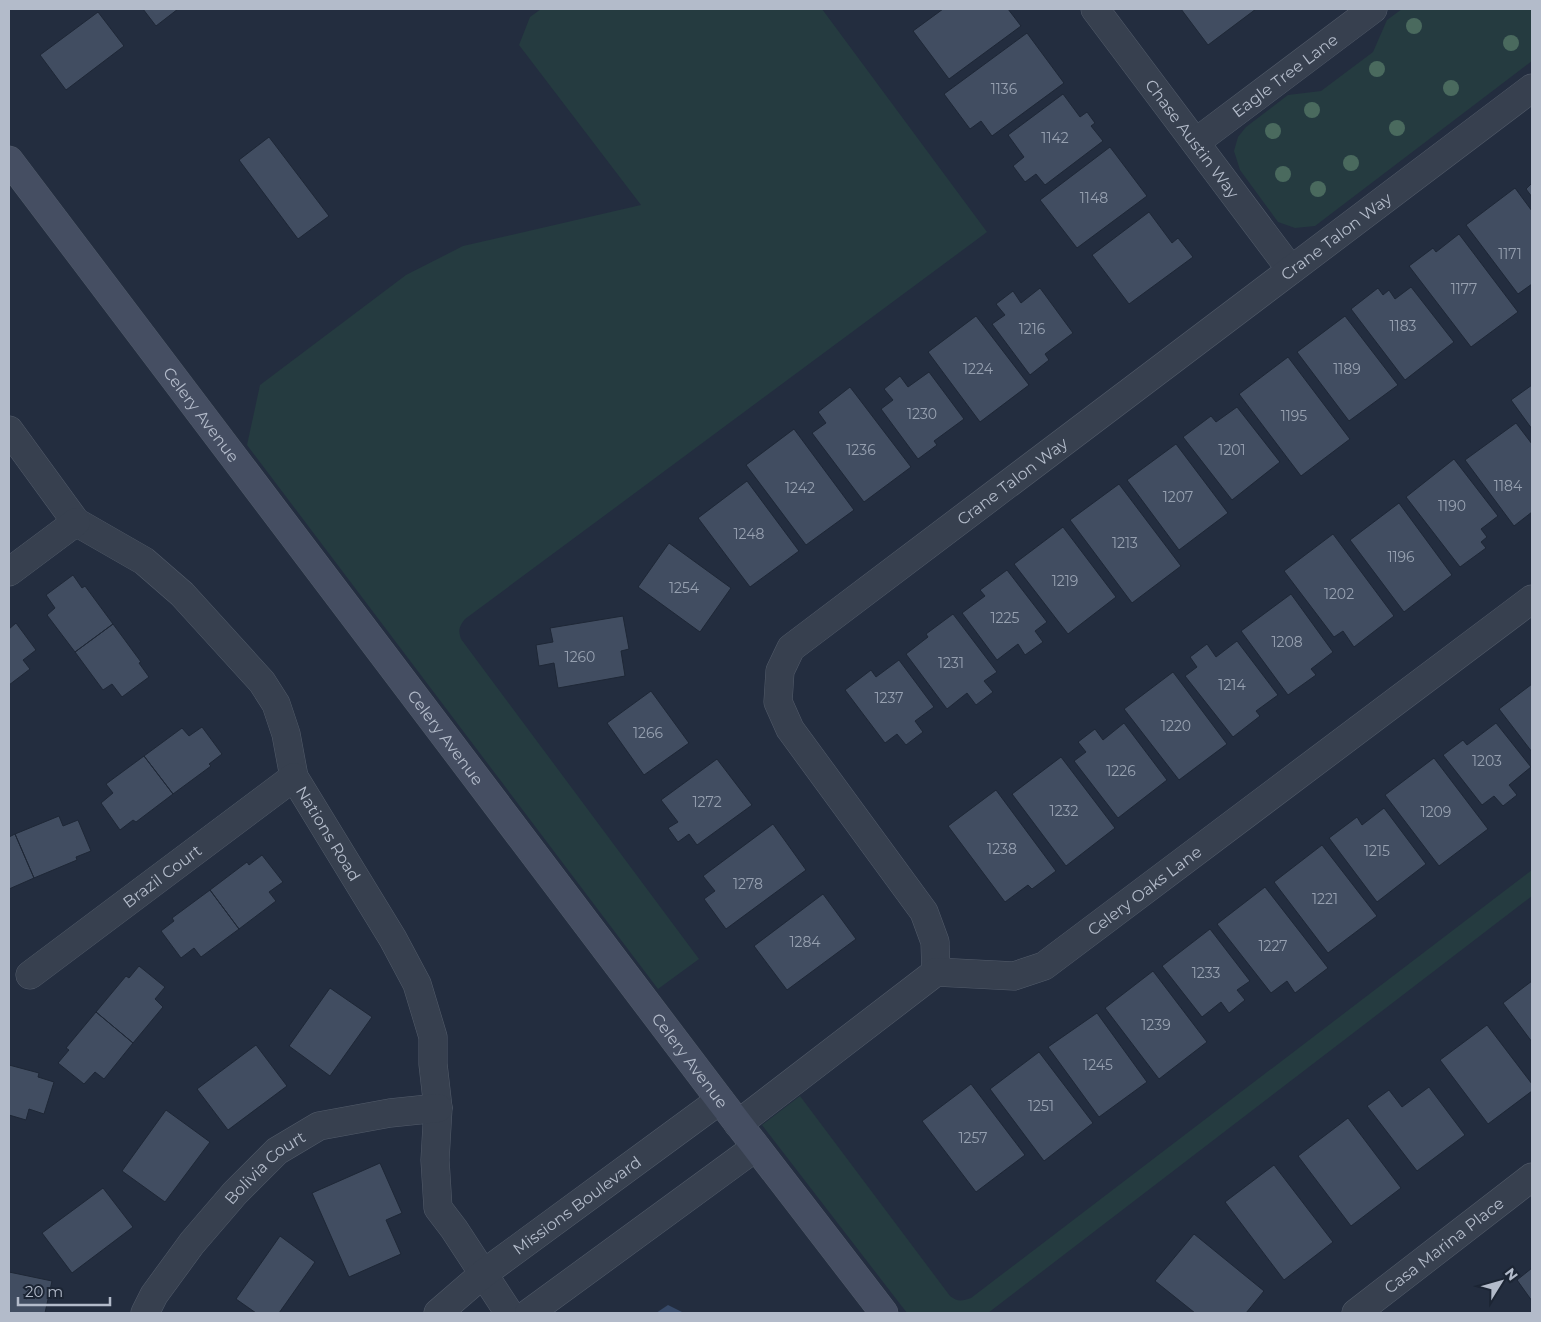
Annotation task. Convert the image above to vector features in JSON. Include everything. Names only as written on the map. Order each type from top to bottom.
[{"type":"main road","name":"Celery Avenue","points":[[9,160],[738,1124],[884,1313]]},
{"type":"street","name":"Chase Austin Way","points":[[1095,9],[1291,270]]},
{"type":"street","name":"Eagle Tree Lane","points":[[1196,142],[1373,9]]},
{"type":"street","name":"Crane Talon Way","points":[[936,972],[935,942],[924,912],[790,729],[778,702],[780,671],[790,648],[1532,88]]},
{"type":"street","name":"Nations Road","points":[[9,430],[76,522],[144,562],[182,594],[262,682],[276,704],[286,734],[294,777],[393,939],[418,984],[433,1037],[433,1064],[438,1108],[435,1160],[438,1208],[509,1313]]},
{"type":"street","points":[[9,572],[76,522]]},
{"type":"street","name":"Celery Oaks Lane","points":[[936,972],[1014,976],[1044,966],[1532,599]]},
{"type":"street","name":"Brazil Court","points":[[30,975],[294,777]]},
{"type":"street","points":[[738,1124],[936,972]]},
{"type":"street","name":"Missions Boulevard","points":[[438,1313],[482,1274],[720,1100]]},
{"type":"street","name":"Bolivia Court","points":[[145,1313],[154,1295],[192,1243],[235,1193],[277,1151],[320,1126],[390,1113],[438,1108]]},
{"type":"street","points":[[529,1313],[756,1147]]},
{"type":"street","name":"Casa Marina Place","points":[[1356,1313],[1532,1177]]},
{"type":"green space","points":[[541,9],[822,9],[987,232],[465,619],[460,626],[461,639],[699,959],[658,989],[247,445],[260,385],[406,275],[463,246],[641,205],[519,45],[530,17]]},
{"type":"green space","points":[[1402,9],[1532,9],[1532,61],[1315,226],[1295,228],[1278,222],[1240,170],[1234,151],[1238,137],[1246,127],[1288,95],[1321,91],[1373,52],[1387,20]]},
{"type":"green space","points":[[1532,870],[1532,896],[988,1313],[907,1313],[762,1125],[800,1096],[950,1296],[955,1299],[965,1300],[971,1298]]},
{"type":"water","points":[[668,1305],[684,1313],[656,1313]]},
{"type":"building","points":[[143,9],[178,9],[156,26]]},
{"type":"building","points":[[943,9],[1008,9],[1021,26],[949,79],[913,31]]},
{"type":"building","points":[[1181,9],[1256,9],[1208,45]]},
{"type":"building","points":[[98,12],[124,46],[66,90],[40,55]]},
{"type":"building","points":[[1027,33],[1064,83],[992,136],[981,121],[970,129],[944,94]]},
{"type":"building","points":[[1063,94],[1080,117],[1087,112],[1095,123],[1091,126],[1103,141],[1045,185],[1036,174],[1025,182],[1013,166],[1024,157],[1008,135]]},
{"type":"building","points":[[269,137],[329,216],[298,239],[239,160]]},
{"type":"building","points":[[1110,147],[1147,196],[1077,248],[1040,200]]},
{"type":"building","points":[[1532,183],[1532,197],[1526,189]]},
{"type":"building","points":[[1515,188],[1532,211],[1532,284],[1518,294],[1466,225]]},
{"type":"building","points":[[1149,212],[1172,243],[1178,238],[1193,257],[1129,304],[1092,255]]},
{"type":"building","points":[[1459,234],[1518,312],[1471,347],[1409,266],[1433,248],[1436,252]]},
{"type":"building","points":[[1411,287],[1454,342],[1405,380],[1351,309],[1378,288],[1383,295],[1389,290],[1395,299]]},
{"type":"building","points":[[1040,288],[1073,333],[1045,354],[1049,360],[1030,375],[992,324],[1005,315],[996,304],[1013,291],[1021,303]]},
{"type":"building","points":[[976,316],[1029,385],[980,422],[928,352]]},
{"type":"building","points":[[1345,316],[1398,385],[1349,421],[1297,352]]},
{"type":"building","points":[[1288,357],[1350,439],[1301,476],[1239,394]]},
{"type":"building","points":[[929,372],[964,419],[934,441],[937,445],[918,459],[881,409],[893,400],[884,389],[900,376],[908,387]]},
{"type":"building","points":[[1532,385],[1532,429],[1511,400]]},
{"type":"building","points":[[850,387],[911,467],[864,502],[812,433],[826,423],[818,412]]},
{"type":"building","points":[[1237,407],[1280,462],[1232,500],[1183,437],[1211,416],[1216,422]]},
{"type":"building","points":[[1516,423],[1532,444],[1532,512],[1514,526],[1465,460]]},
{"type":"building","points":[[794,429],[854,510],[806,545],[746,465]]},
{"type":"building","points":[[1176,444],[1228,513],[1179,550],[1127,480]]},
{"type":"building","points":[[1454,459],[1498,516],[1481,529],[1487,537],[1481,542],[1486,548],[1460,567],[1406,497]]},
{"type":"building","points":[[747,481],[799,551],[750,587],[698,518]]},
{"type":"building","points":[[1119,484],[1181,566],[1132,603],[1070,520]]},
{"type":"building","points":[[1399,503],[1452,575],[1404,612],[1350,540]]},
{"type":"building","points":[[1063,527],[1116,597],[1068,634],[1014,564]]},
{"type":"building","points":[[1333,534],[1394,616],[1354,647],[1343,631],[1334,637],[1284,571]]},
{"type":"building","points":[[669,543],[731,588],[700,632],[638,587]]},
{"type":"building","points":[[1007,570],[1047,622],[1035,631],[1043,642],[1025,655],[1018,644],[997,660],[962,613],[985,596],[980,590]]},
{"type":"building","points":[[73,575],[82,588],[85,586],[113,624],[75,652],[47,615],[55,608],[46,595]]},
{"type":"building","points":[[1291,594],[1333,652],[1311,669],[1316,675],[1288,695],[1241,631]]},
{"type":"building","points":[[953,614],[997,672],[984,681],[993,692],[976,705],[967,693],[947,709],[906,654],[928,637],[926,634]]},
{"type":"building","points":[[623,616],[629,649],[621,651],[625,676],[558,688],[554,663],[539,666],[536,645],[553,642],[550,628]]},
{"type":"building","points":[[16,623],[36,650],[23,660],[30,669],[9,685],[9,629]]},
{"type":"building","points":[[113,624],[141,662],[139,663],[149,677],[122,697],[112,684],[103,690],[75,652]]},
{"type":"building","points":[[1237,641],[1278,695],[1256,711],[1260,716],[1233,737],[1185,676],[1197,667],[1190,657],[1207,644],[1216,657]]},
{"type":"building","points":[[899,660],[934,707],[915,721],[923,732],[906,745],[897,734],[885,743],[845,690],[871,670],[876,677]]},
{"type":"building","points":[[1173,672],[1227,744],[1179,780],[1124,709]]},
{"type":"building","points":[[1532,684],[1532,752],[1499,709]]},
{"type":"building","points":[[651,691],[689,743],[644,775],[607,723]]},
{"type":"building","points":[[1124,723],[1167,780],[1118,818],[1074,761],[1086,752],[1078,742],[1095,729],[1103,740]]},
{"type":"building","points":[[1496,723],[1531,767],[1509,785],[1517,795],[1503,806],[1494,796],[1482,805],[1443,755],[1463,740],[1467,745]]},
{"type":"building","points":[[202,727],[222,754],[209,764],[211,766],[173,794],[144,756],[182,728],[189,736]]},
{"type":"building","points":[[144,756],[173,794],[136,822],[133,820],[120,830],[101,803],[113,793],[106,784]]},
{"type":"building","points":[[1061,757],[1115,828],[1066,866],[1012,794]]},
{"type":"building","points":[[1434,758],[1488,829],[1439,866],[1385,795]]},
{"type":"building","points":[[717,759],[752,805],[697,845],[689,834],[678,842],[668,828],[678,822],[661,800]]},
{"type":"building","points":[[996,790],[1056,871],[1032,889],[1028,885],[1005,902],[948,826]]},
{"type":"building","points":[[1384,808],[1426,864],[1377,902],[1329,838],[1357,817],[1362,825]]},
{"type":"building","points":[[59,816],[63,826],[78,820],[91,851],[76,857],[77,860],[34,878],[15,834]]},
{"type":"building","points":[[773,824],[806,870],[726,929],[704,899],[715,891],[703,876]]},
{"type":"building","points":[[15,834],[34,878],[9,889],[9,837]]},
{"type":"building","points":[[1322,845],[1377,916],[1328,953],[1274,882]]},
{"type":"building","points":[[262,855],[283,882],[269,892],[276,901],[239,929],[210,890],[247,862],[249,865]]},
{"type":"building","points":[[1265,887],[1328,968],[1295,993],[1287,981],[1271,993],[1217,924]]},
{"type":"building","points":[[210,890],[239,929],[201,957],[194,948],[181,958],[161,931],[174,921],[172,918]]},
{"type":"building","points":[[823,894],[856,939],[787,990],[754,946]]},
{"type":"building","points":[[1210,929],[1250,981],[1237,990],[1245,1000],[1229,1013],[1221,1002],[1202,1017],[1162,966]]},
{"type":"building","points":[[139,966],[165,987],[155,999],[163,1007],[133,1043],[96,1012],[126,976],[129,978]]},
{"type":"building","points":[[1153,971],[1207,1042],[1159,1079],[1105,1008]]},
{"type":"building","points":[[1532,981],[1532,1042],[1503,1003]]},
{"type":"building","points":[[330,988],[372,1017],[330,1076],[289,1046]]},
{"type":"building","points":[[96,1012],[133,1043],[104,1079],[95,1072],[84,1084],[58,1063],[69,1050],[66,1048]]},
{"type":"building","points":[[1097,1013],[1147,1082],[1099,1117],[1048,1047]]},
{"type":"building","points":[[1487,1025],[1532,1084],[1532,1091],[1488,1124],[1440,1060]]},
{"type":"building","points":[[256,1045],[287,1086],[228,1130],[197,1089]]},
{"type":"building","points":[[1039,1052],[1093,1123],[1044,1161],[990,1089]]},
{"type":"building","points":[[9,1065],[39,1073],[38,1077],[54,1082],[44,1114],[29,1109],[26,1120],[9,1115]]},
{"type":"building","points":[[971,1084],[1025,1155],[976,1192],[922,1121]]},
{"type":"building","points":[[1429,1087],[1465,1135],[1417,1171],[1367,1106],[1389,1090],[1402,1107]]},
{"type":"building","points":[[166,1110],[210,1142],[165,1202],[122,1171]]},
{"type":"building","points":[[1348,1118],[1401,1188],[1351,1226],[1298,1156]]},
{"type":"building","points":[[380,1163],[402,1213],[386,1220],[401,1254],[349,1277],[312,1193]]},
{"type":"building","points":[[1274,1165],[1333,1242],[1284,1280],[1225,1202]]},
{"type":"building","points":[[103,1188],[133,1227],[72,1273],[42,1233]]},
{"type":"building","points":[[1194,1234],[1264,1291],[1246,1313],[1195,1313],[1155,1281]]},
{"type":"building","points":[[280,1236],[315,1262],[279,1313],[256,1313],[236,1299]]},
{"type":"building","points":[[1532,1268],[1532,1301],[1517,1280]]},
{"type":"building","points":[[9,1272],[52,1281],[45,1313],[9,1313]]}]
